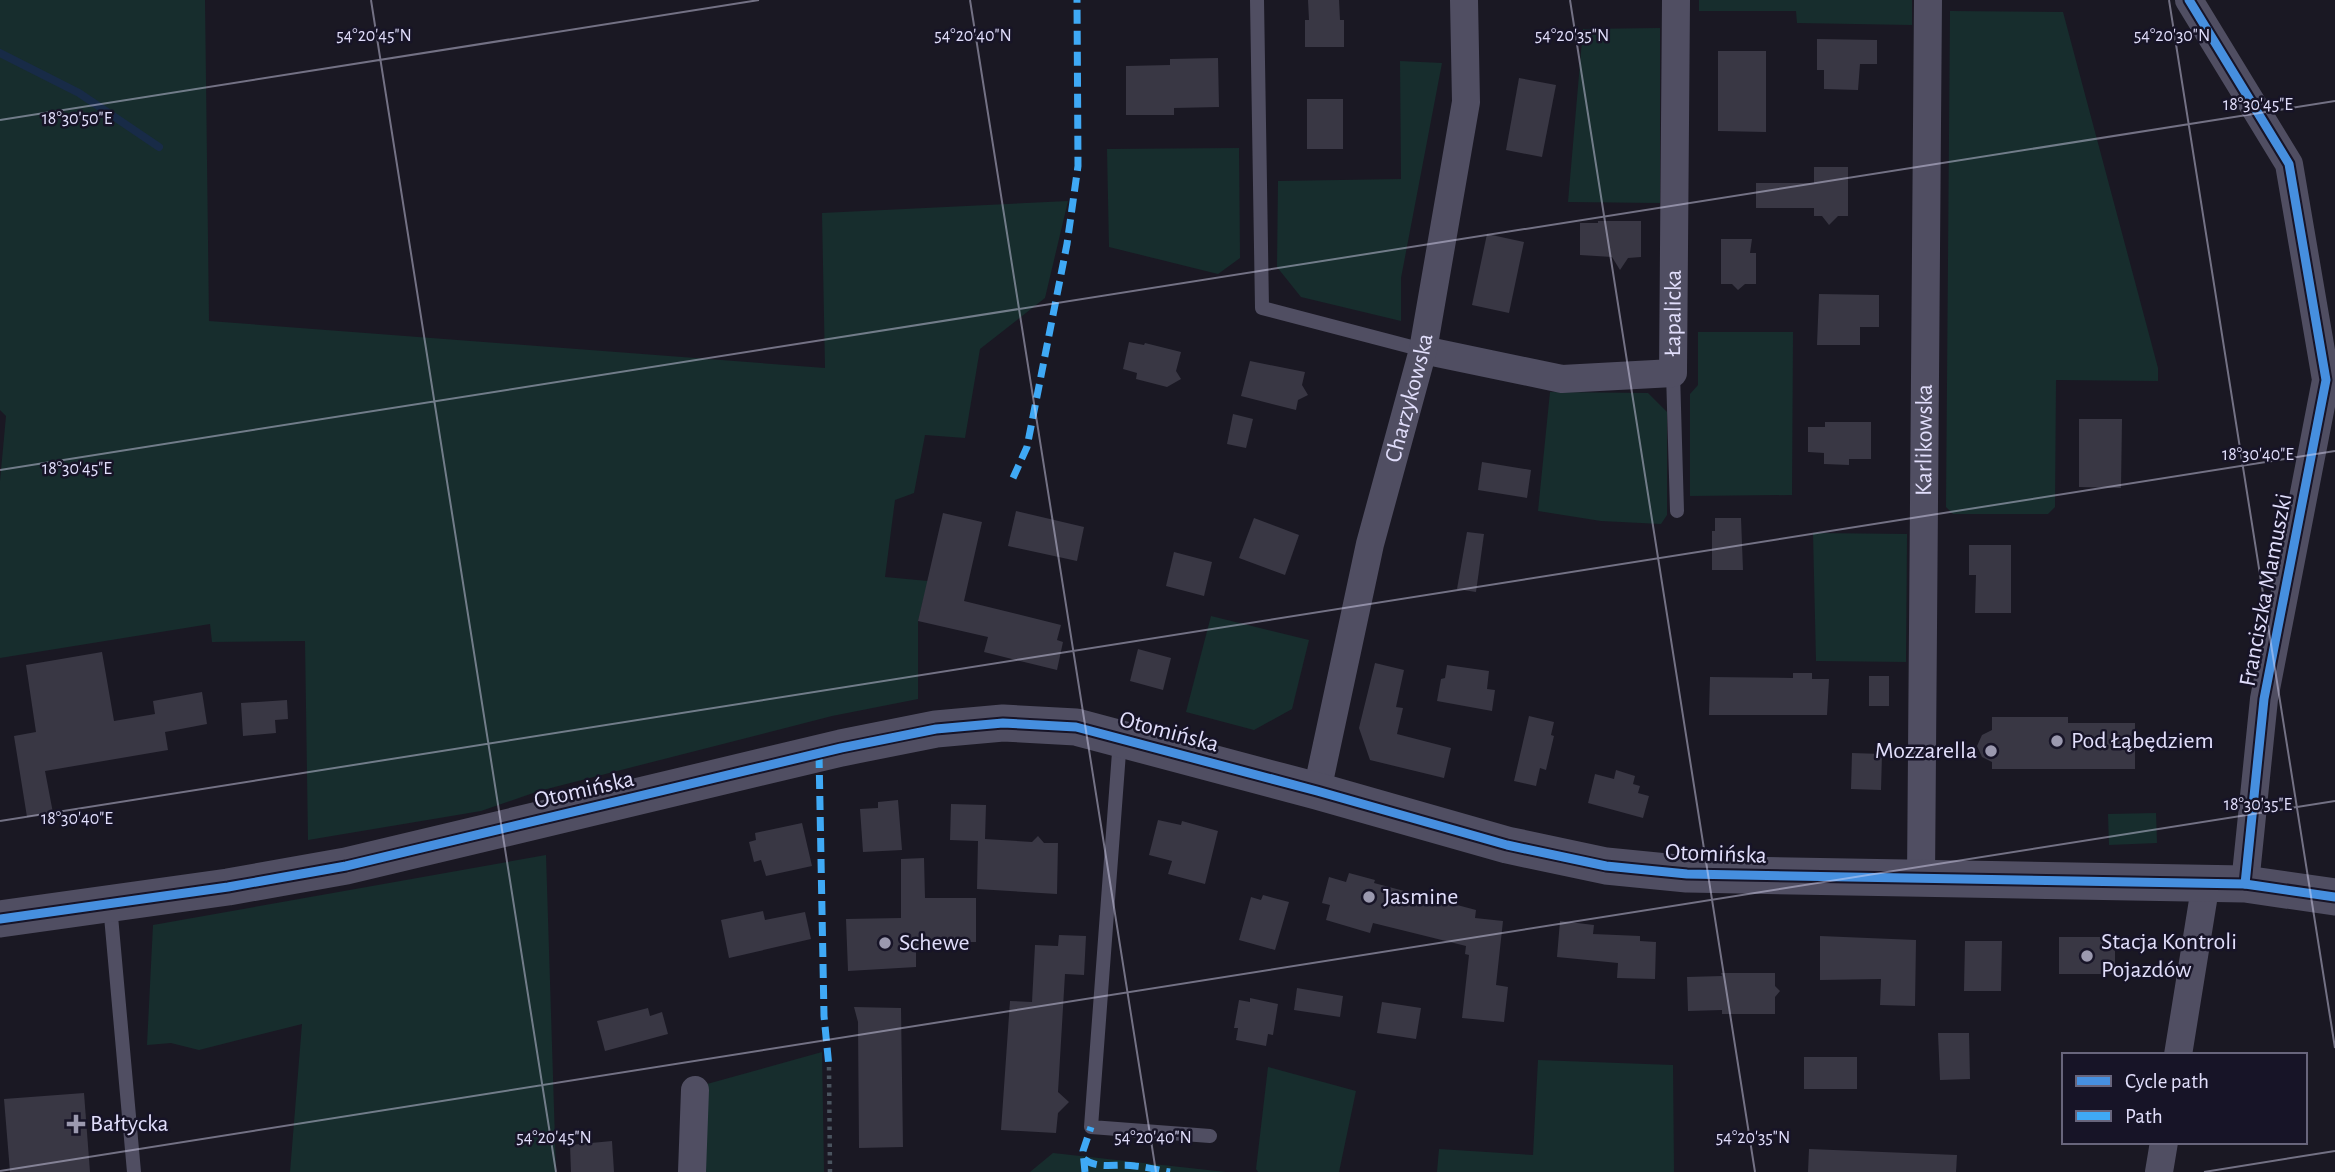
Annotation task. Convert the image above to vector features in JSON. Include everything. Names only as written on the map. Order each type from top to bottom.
[{"type":"street","name":"Charzykowska","points":[[1317,791],[1370,544],[1423,351],[1466,102],[1464,0]]},
{"type":"street","name":"Łapalicka","points":[[1423,351],[1562,379],[1673,373],[1676,0]]},
{"type":"street","name":"Karlikowska","points":[[1921,878],[1928,0]]},
{"type":"street","name":"Franciszka Mamuszki","points":[[2189,0],[2290,164],[2326,380],[2264,699],[2245,884]]},
{"type":"street","name":"Otomińska","points":[[0,919],[228,887],[346,866],[841,748],[936,729],[1003,723],[1076,727],[1507,845],[1606,866],[1687,873],[2206,882],[2245,884],[2335,897]]},
{"type":"street","points":[[2178,1053],[2206,882]]},
{"type":"street","points":[[692,1172],[695,1090]]},
{"type":"street","points":[[2159,1172],[2164,1144]]},
{"type":"lane","points":[[1257,0],[1262,308],[1423,351]]},
{"type":"lane","points":[[1673,373],[1677,511]]},
{"type":"lane","points":[[1120,739],[1091,1127],[1210,1136]]},
{"type":"lane","points":[[110,904],[135,1172]]},
{"type":"path","points":[[829,1068],[830,1172]]},
{"type":"green space","points":[[0,0],[205,0],[209,321],[825,368],[822,213],[1068,201],[1045,298],[980,349],[965,438],[925,435],[914,493],[895,500],[885,577],[928,581],[918,621],[918,699],[832,716],[539,791],[481,811],[308,840],[305,641],[212,642],[210,624],[0,658],[0,481],[6,416],[0,410]]},
{"type":"green space","points":[[1699,0],[1912,0],[1912,25],[1797,23],[1796,11],[1699,11]]},
{"type":"green space","points":[[1950,11],[2063,12],[2158,368],[2158,381],[2056,380],[2055,507],[2048,514],[1953,514],[1946,507]]},
{"type":"green space","points":[[1660,28],[1660,203],[1568,202],[1583,29]]},
{"type":"green space","points":[[1400,61],[1442,63],[1401,278],[1401,321],[1301,297],[1277,267],[1278,181],[1401,179]]},
{"type":"green space","points":[[1239,148],[1240,258],[1218,274],[1109,247],[1107,149]]},
{"type":"green space","points":[[1698,332],[1793,332],[1792,495],[1690,496],[1690,394],[1698,385]]},
{"type":"green space","points":[[1550,392],[1648,393],[1667,412],[1667,515],[1661,524],[1601,521],[1538,511]]},
{"type":"green space","points":[[1813,533],[1907,534],[1906,662],[1816,661]]},
{"type":"green space","points":[[1211,616],[1309,640],[1292,709],[1254,730],[1186,712]]},
{"type":"green space","points":[[2156,813],[2157,843],[2109,845],[2108,814]]},
{"type":"green space","points":[[546,855],[556,1172],[290,1172],[302,1024],[199,1050],[171,1043],[147,1045],[153,925]]},
{"type":"green space","points":[[822,1052],[824,1172],[704,1172],[707,1084]]},
{"type":"green space","points":[[1538,1060],[1673,1065],[1674,1172],[1437,1172],[1439,1149],[1533,1155]]},
{"type":"green space","points":[[1268,1067],[1356,1091],[1339,1172],[1258,1172],[1256,1169]]},
{"type":"green space","points":[[1053,1153],[1226,1172],[1030,1172]]},
{"type":"building","points":[[1308,0],[1339,0],[1340,20],[1344,20],[1344,47],[1305,47],[1305,20],[1309,20]]},
{"type":"building","points":[[1817,39],[1877,40],[1877,64],[1860,64],[1858,90],[1824,89],[1824,70],[1817,70]]},
{"type":"building","points":[[1718,51],[1766,51],[1766,132],[1718,131]]},
{"type":"building","points":[[1218,58],[1219,107],[1174,108],[1174,115],[1126,115],[1126,66],[1170,65],[1170,59]]},
{"type":"building","points":[[1519,78],[1556,85],[1542,157],[1506,150]]},
{"type":"building","points":[[1307,99],[1343,99],[1343,149],[1307,149]]},
{"type":"building","points":[[1814,167],[1848,167],[1848,216],[1838,216],[1829,225],[1822,216],[1814,216],[1814,208],[1756,208],[1756,183],[1814,183]]},
{"type":"building","points":[[1641,221],[1641,257],[1628,258],[1620,270],[1612,257],[1580,255],[1580,223]]},
{"type":"building","points":[[1487,234],[1524,242],[1509,313],[1472,305]]},
{"type":"building","points":[[1721,239],[1752,239],[1750,253],[1756,253],[1756,284],[1745,284],[1738,290],[1732,284],[1721,284]]},
{"type":"building","points":[[1819,294],[1879,295],[1879,327],[1860,327],[1860,345],[1817,345]]},
{"type":"building","points":[[1129,342],[1181,352],[1176,371],[1181,379],[1167,387],[1136,379],[1137,373],[1123,369]]},
{"type":"building","points":[[1250,361],[1305,372],[1302,385],[1308,395],[1298,400],[1296,410],[1241,396]]},
{"type":"building","points":[[1233,414],[1253,419],[1246,448],[1227,444]]},
{"type":"building","points":[[2079,419],[2122,419],[2121,488],[2079,487]]},
{"type":"building","points":[[1825,422],[1871,422],[1871,459],[1849,459],[1849,465],[1824,464],[1824,453],[1808,452],[1808,427],[1825,427]]},
{"type":"building","points":[[1482,462],[1531,470],[1527,498],[1478,490]]},
{"type":"building","points":[[1016,511],[1084,527],[1077,561],[1008,546]]},
{"type":"building","points":[[943,513],[982,522],[964,601],[1061,625],[1057,640],[1063,642],[1057,670],[984,652],[988,637],[918,621]]},
{"type":"building","points":[[1254,518],[1299,535],[1285,575],[1239,558]]},
{"type":"building","points":[[1715,518],[1741,518],[1743,570],[1712,570],[1712,531],[1715,531]]},
{"type":"building","points":[[1467,532],[1484,534],[1476,592],[1457,589]]},
{"type":"building","points":[[1969,545],[2011,545],[2011,613],[1975,613],[1976,575],[1969,575]]},
{"type":"building","points":[[1174,552],[1212,562],[1204,596],[1166,586]]},
{"type":"building","points":[[1138,649],[1171,658],[1163,690],[1130,681]]},
{"type":"building","points":[[102,652],[114,721],[155,714],[153,701],[202,692],[207,724],[165,732],[168,750],[45,771],[53,813],[27,817],[14,736],[36,732],[26,665]]},
{"type":"building","points":[[1375,663],[1404,670],[1396,707],[1403,708],[1397,734],[1451,748],[1444,778],[1370,760],[1359,728]]},
{"type":"building","points":[[1447,665],[1489,671],[1487,689],[1495,690],[1492,711],[1437,701]]},
{"type":"building","points":[[1793,673],[1812,673],[1812,679],[1829,679],[1827,715],[1709,715],[1710,677],[1793,678]]},
{"type":"building","points":[[1869,676],[1889,676],[1889,706],[1869,706]]},
{"type":"building","points":[[287,700],[288,719],[275,720],[276,733],[243,736],[241,703]]},
{"type":"building","points":[[1529,716],[1554,722],[1551,735],[1554,736],[1546,770],[1540,768],[1536,786],[1514,781]]},
{"type":"building","name":"Pod Łąbędziem","points":[[1992,717],[2068,717],[2068,723],[2135,723],[2135,769],[1992,769],[1992,762],[1982,757],[1977,746],[1982,735],[1992,730]]},
{"type":"building","points":[[1852,753],[1882,754],[1881,790],[1851,789]]},
{"type":"building","points":[[1616,770],[1635,776],[1633,784],[1640,786],[1638,793],[1649,796],[1643,818],[1588,803],[1595,774],[1614,779]]},
{"type":"building","points":[[898,800],[902,850],[863,852],[860,809],[878,808],[878,802]]},
{"type":"building","points":[[951,804],[986,805],[985,839],[1032,842],[1038,836],[1044,843],[1058,843],[1057,894],[977,889],[978,841],[950,840]]},
{"type":"building","points":[[1158,820],[1181,825],[1182,821],[1218,831],[1205,884],[1168,874],[1172,861],[1149,855]]},
{"type":"building","points":[[802,823],[812,866],[766,876],[761,860],[754,862],[749,842],[756,840],[755,833]]},
{"type":"building","points":[[924,858],[925,898],[976,898],[976,942],[923,942],[923,951],[916,951],[916,967],[848,971],[846,919],[901,918],[901,859]]},
{"type":"building","points":[[1349,873],[1375,880],[1374,883],[1476,910],[1475,918],[1503,921],[1496,985],[1508,987],[1504,1022],[1462,1018],[1469,955],[1465,954],[1466,946],[1373,923],[1370,933],[1326,920],[1330,905],[1322,903],[1329,877],[1346,882]]},
{"type":"building","points":[[1263,895],[1289,902],[1275,950],[1239,940],[1251,897],[1261,900]]},
{"type":"building","points":[[763,911],[765,920],[805,912],[811,939],[729,958],[721,920]]},
{"type":"building","points":[[1560,921],[1594,925],[1593,934],[1640,936],[1640,941],[1656,942],[1655,979],[1617,978],[1618,963],[1557,957]]},
{"type":"building","points":[[1059,935],[1086,936],[1084,975],[1065,974],[1058,1092],[1069,1102],[1058,1113],[1056,1133],[1001,1130],[1010,1001],[1032,1002],[1035,945],[1058,946]]},
{"type":"building","points":[[1820,936],[1916,940],[1915,1006],[1880,1005],[1881,979],[1820,980]]},
{"type":"building","name":"Stacja Kontroli Pojazdów","points":[[2059,937],[2115,937],[2115,974],[2059,974]]},
{"type":"building","points":[[1965,941],[2002,941],[2001,991],[1964,991]]},
{"type":"building","points":[[1721,973],[1775,973],[1775,986],[1780,991],[1775,997],[1775,1014],[1722,1014],[1722,1010],[1688,1011],[1687,977],[1722,976]]},
{"type":"building","points":[[1297,988],[1343,996],[1340,1017],[1294,1010]]},
{"type":"building","points":[[1250,998],[1278,1004],[1273,1035],[1268,1034],[1266,1046],[1236,1040],[1238,1028],[1234,1028],[1239,1000],[1250,1002]]},
{"type":"building","points":[[1382,1002],[1421,1008],[1416,1039],[1377,1033]]},
{"type":"building","points":[[854,1007],[901,1008],[903,1147],[859,1148],[858,1022]]},
{"type":"building","points":[[648,1008],[650,1016],[662,1012],[668,1034],[605,1051],[597,1021]]},
{"type":"building","points":[[1938,1033],[1969,1033],[1970,1079],[1940,1080]]},
{"type":"building","points":[[1804,1057],[1857,1057],[1857,1089],[1804,1089]]},
{"type":"building","points":[[84,1093],[90,1172],[10,1172],[4,1099]]},
{"type":"building","points":[[612,1141],[614,1172],[571,1172],[570,1145]]},
{"type":"building","points":[[1809,1149],[1957,1155],[1956,1172],[1808,1172]]},
{"type":"waterway","points":[[0,53],[79,93],[159,147]]},
{"type":"marked path","points":[[1013,478],[1027,447],[1067,244],[1078,166],[1077,0]]},
{"type":"marked path","points":[[819,754],[824,1016],[829,1067]]},
{"type":"marked path","points":[[1085,1172],[1083,1151],[1091,1127]]},
{"type":"marked path","points":[[1084,1159],[1108,1166],[1129,1165],[1170,1172]]},
{"type":"cycle path","points":[[2189,0],[2289,164],[2326,380],[2264,699],[2245,884]]},
{"type":"cycle path","points":[[0,919],[228,887],[346,866],[841,748],[936,729],[1003,723],[1076,727],[1507,845],[1606,866],[1687,874],[2245,884],[2335,897]]},
{"type":"place","name":"Pod Łąbędziem","points":[[2057,741]]},
{"type":"place","name":"Mozzarella","points":[[1991,751]]},
{"type":"place","name":"Jasmine","points":[[1369,897]]},
{"type":"place","name":"Schewe","points":[[885,943]]},
{"type":"place","name":"Stacja Kontroli Pojazdów","points":[[2087,956]]},
{"type":"place","name":"Bałtycka","points":[[76,1124]]}]
